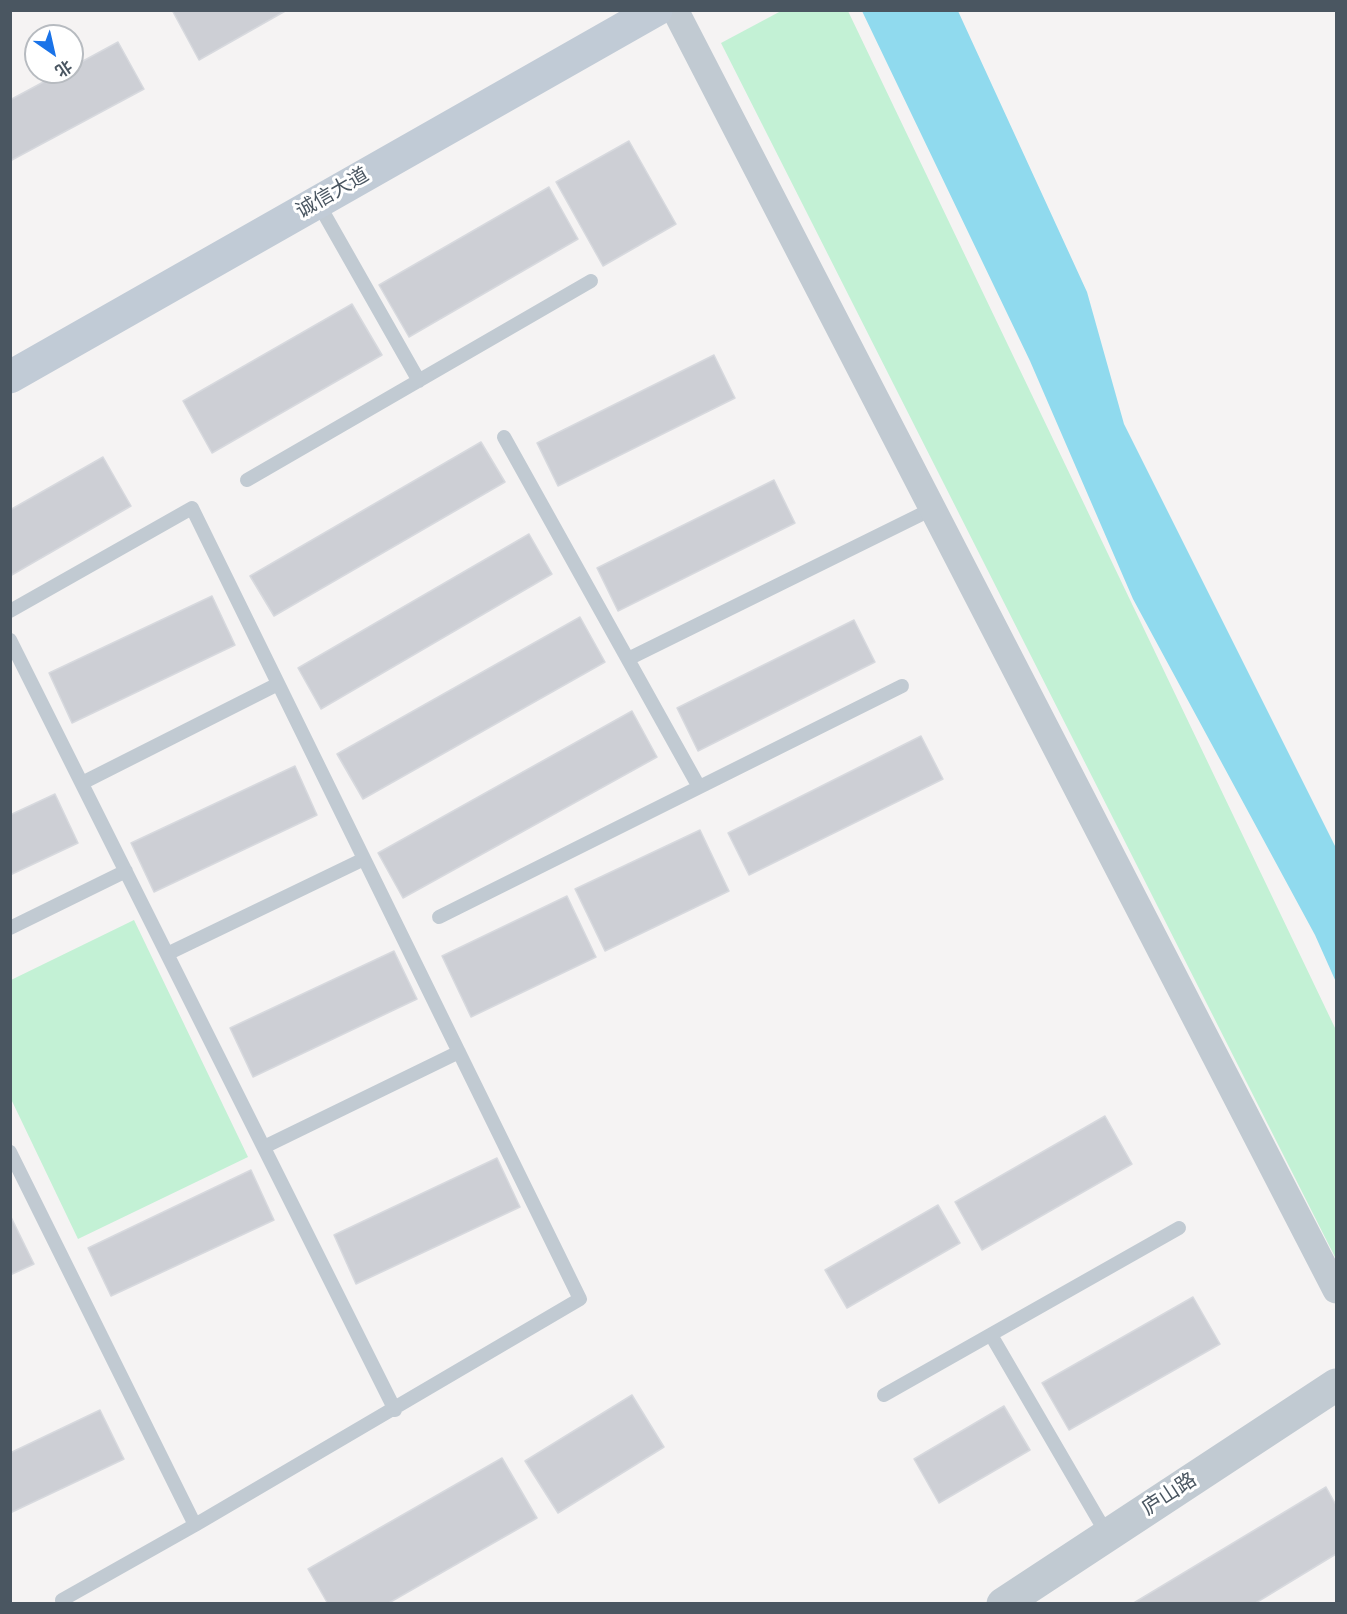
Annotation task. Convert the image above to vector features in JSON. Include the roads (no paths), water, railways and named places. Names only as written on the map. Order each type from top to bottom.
[{"type":"main road","name":"诚信大道","points":[[10,377],[656,10]]},
{"type":"street","points":[[675,10],[1336,1290]]},
{"type":"street","name":"庐山路","points":[[1003,1604],[1336,1385]]},
{"type":"lane","points":[[318,202],[419,381]]},
{"type":"lane","points":[[247,480],[591,281]]},
{"type":"lane","points":[[504,437],[699,787]]},
{"type":"lane","points":[[10,611],[192,508],[580,1299],[395,1410],[62,1600]]},
{"type":"lane","points":[[628,659],[932,509]]},
{"type":"lane","points":[[10,640],[395,1410]]},
{"type":"lane","points":[[82,783],[279,684]]},
{"type":"lane","points":[[439,917],[902,686]]},
{"type":"lane","points":[[167,954],[364,859]]},
{"type":"lane","points":[[10,928],[126,871]]},
{"type":"lane","points":[[264,1147],[459,1052]]},
{"type":"lane","points":[[10,1152],[195,1525]]},
{"type":"lane","points":[[884,1395],[1179,1228]]},
{"type":"lane","points":[[991,1335],[1108,1536]]},
{"type":"water","points":[[862,11],[958,11],[1087,292],[1124,424],[1336,848],[1336,982],[1315,935],[1133,599],[1030,361]]}]
